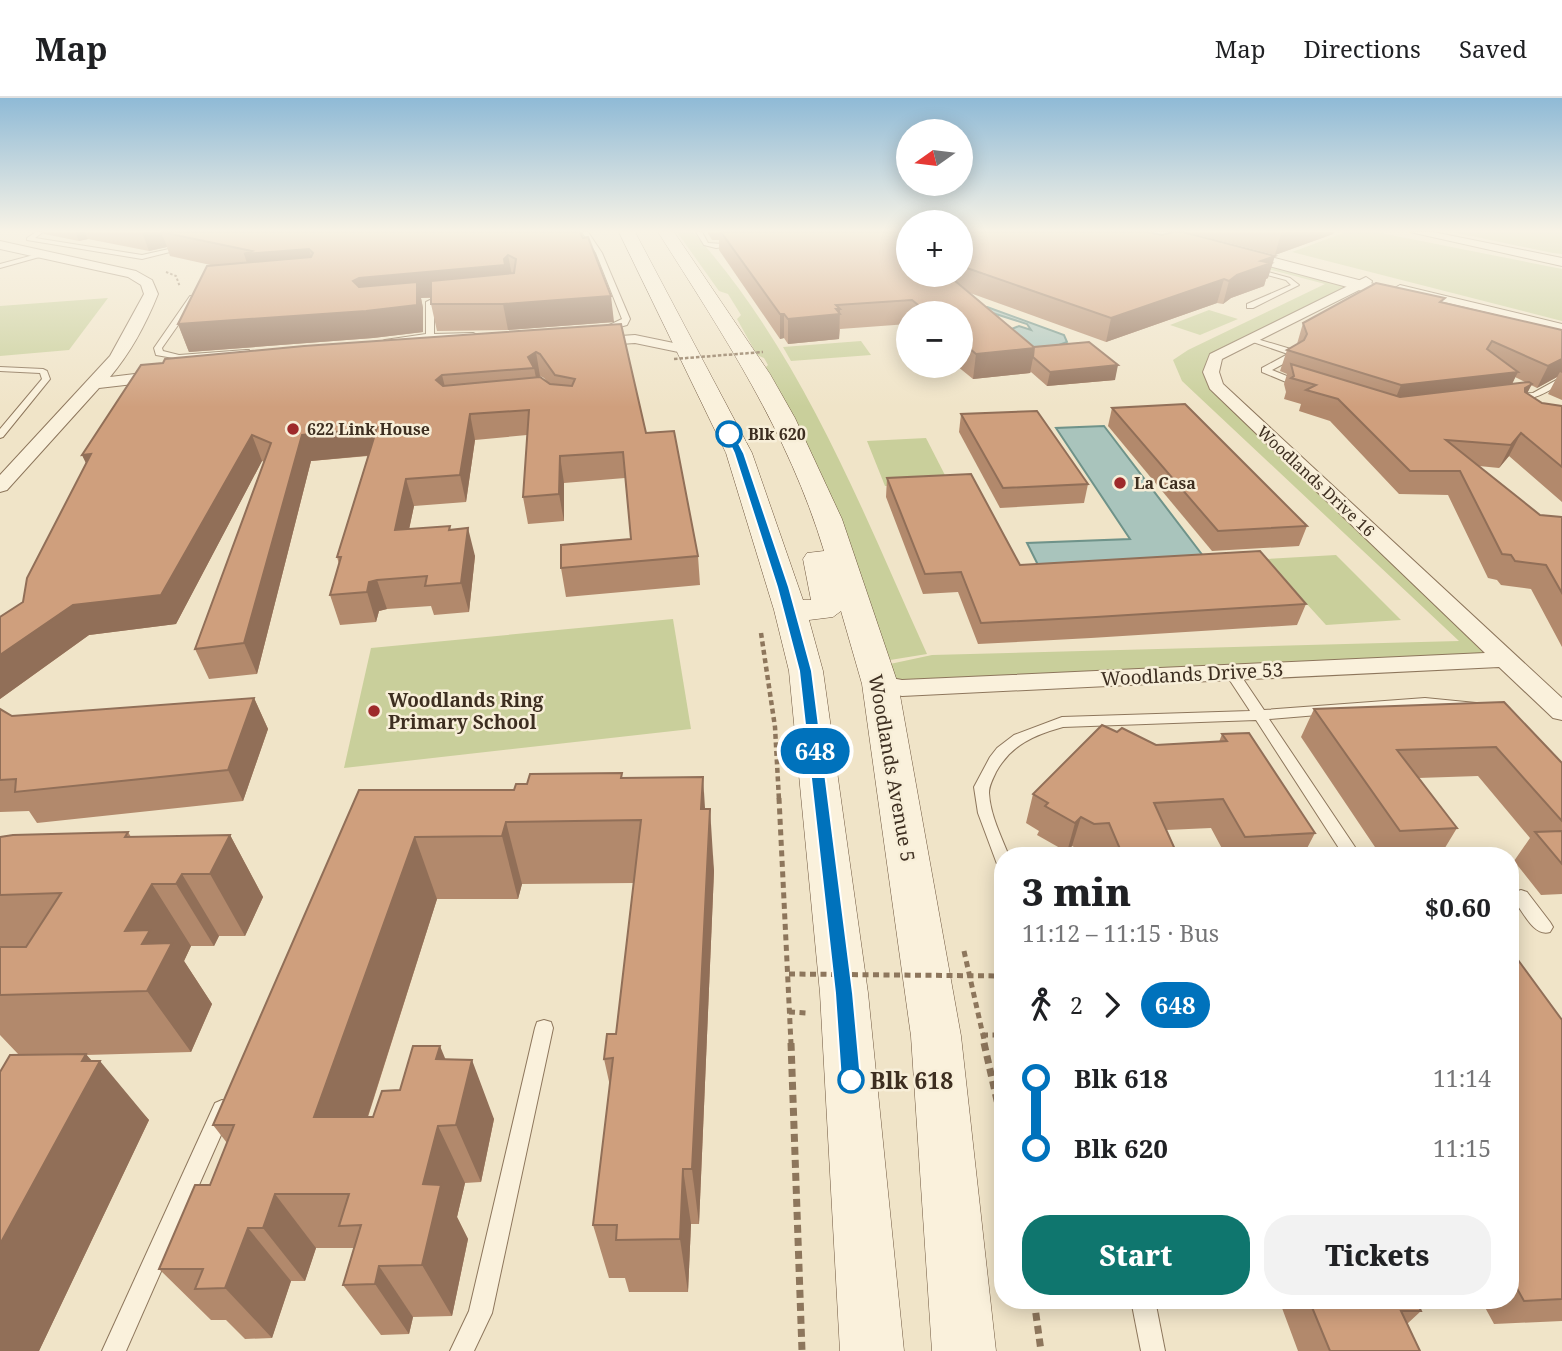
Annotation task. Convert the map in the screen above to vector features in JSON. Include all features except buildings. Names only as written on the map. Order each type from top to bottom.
[{"type":"main road","points":[[653,290],[679,351],[739,453],[775,618],[806,671],[844,993],[872,1351]]},
{"type":"main road","name":"Woodlands Avenue 5","points":[[704,290],[759,374],[783,418],[828,519],[880,684],[936,1036],[964,1351]]},
{"type":"main road","points":[[775,618],[822,610],[829,604],[813,538],[828,519]]},
{"type":"street","points":[[0,486],[87,389],[97,383],[146,307],[150,290]]},
{"type":"street","name":"Woodlands Drive 16","points":[[1347,290],[1215,357],[1211,372],[1216,386],[1562,712]]},
{"type":"street","points":[[1391,290],[1562,335]]},
{"type":"street","points":[[1394,290],[1562,329]]},
{"type":"street","points":[[581,343],[635,339],[666,328],[679,351]]},
{"type":"street","points":[[635,339],[679,351]]},
{"type":"street","points":[[375,350],[423,354]]},
{"type":"street","points":[[108,368],[144,370],[262,356]]},
{"type":"street","points":[[97,383],[185,374]]},
{"type":"street","name":"Woodlands Drive 53","points":[[880,684],[902,688],[1505,659]]},
{"type":"lane","points":[[198,290],[158,348],[159,353],[179,357],[262,356]]},
{"type":"lane","points":[[594,330],[617,327],[626,319],[614,290]]},
{"type":"lane","points":[[1251,306],[1284,290]]},
{"type":"lane","points":[[417,303],[443,301]]},
{"type":"lane","points":[[423,354],[429,336],[430,302]]},
{"type":"lane","points":[[375,350],[429,336],[486,335]]},
{"type":"lane","points":[[1250,338],[1293,354],[1265,370],[1266,373],[1307,387]]},
{"type":"lane","points":[[0,369],[43,371],[46,379],[0,435]]},
{"type":"lane","points":[[1502,399],[1535,395],[1561,382]]},
{"type":"lane","points":[[1514,397],[1514,401],[1527,408]]},
{"type":"lane","points":[[1231,673],[1347,847]]},
{"type":"lane","points":[[998,847],[988,818],[982,787],[992,765],[1009,742],[1032,730],[1062,722],[1259,715],[1426,702],[1459,704],[1487,712]]},
{"type":"lane","points":[[1521,896],[1544,927]]},
{"type":"lane","points":[[462,1351],[480,1313],[544,1028]]},
{"type":"lane","points":[[114,1351],[232,1088]]},
{"type":"lane","points":[[1145,1309],[1153,1351]]},
{"type":"path","points":[[679,351],[763,352]]},
{"type":"path","points":[[775,618],[775,727],[789,974],[802,1351]]},
{"type":"path","points":[[789,974],[994,976]]},
{"type":"path","points":[[1035,1309],[1041,1351]]},
{"type":"green space","points":[[740,290],[798,380],[853,488],[927,654],[884,661],[764,369],[768,365],[764,358],[757,355],[737,319],[741,315],[728,294],[719,291]]},
{"type":"green space","points":[[1312,290],[1345,290],[1214,356],[1207,384],[1268,446],[1366,530],[1505,659],[894,688],[890,664],[932,655],[1459,641],[1182,381],[1173,360],[1188,350]]},
{"type":"green space","points":[[1443,290],[1562,290],[1562,321]]},
{"type":"green space","points":[[108,298],[69,350],[0,356],[0,306]]},
{"type":"green space","points":[[1209,310],[1238,319],[1200,335],[1170,325]]},
{"type":"green space","points":[[861,341],[871,355],[791,361],[783,347]]},
{"type":"green space","points":[[926,438],[949,483],[885,486],[867,441]]},
{"type":"green space","points":[[1336,555],[1401,620],[1326,625],[1266,559]]},
{"type":"green space","points":[[673,619],[691,729],[344,768],[371,648]]},
{"type":"water","points":[[987,307],[1064,335],[1067,342],[1043,351],[997,335],[1019,326],[1031,330],[1027,324],[980,309]]},
{"type":"water","name":"La Casa","points":[[1104,426],[1210,565],[1042,573],[1027,543],[1130,539],[1056,428]]},
{"type":"bus line","name":"648","points":[[729,434],[739,453],[783,587],[806,671],[844,993],[851,1080]]},
{"type":"place","name":"622 Link House","points":[[293,429]]},
{"type":"place","name":"Blk 620","points":[[729,434]]},
{"type":"place","name":"La Casa","points":[[1120,483]]},
{"type":"place","name":"Woodlands Ring Primary School","points":[[374,711]]},
{"type":"place","name":"Blk 618","points":[[851,1080]]}]
